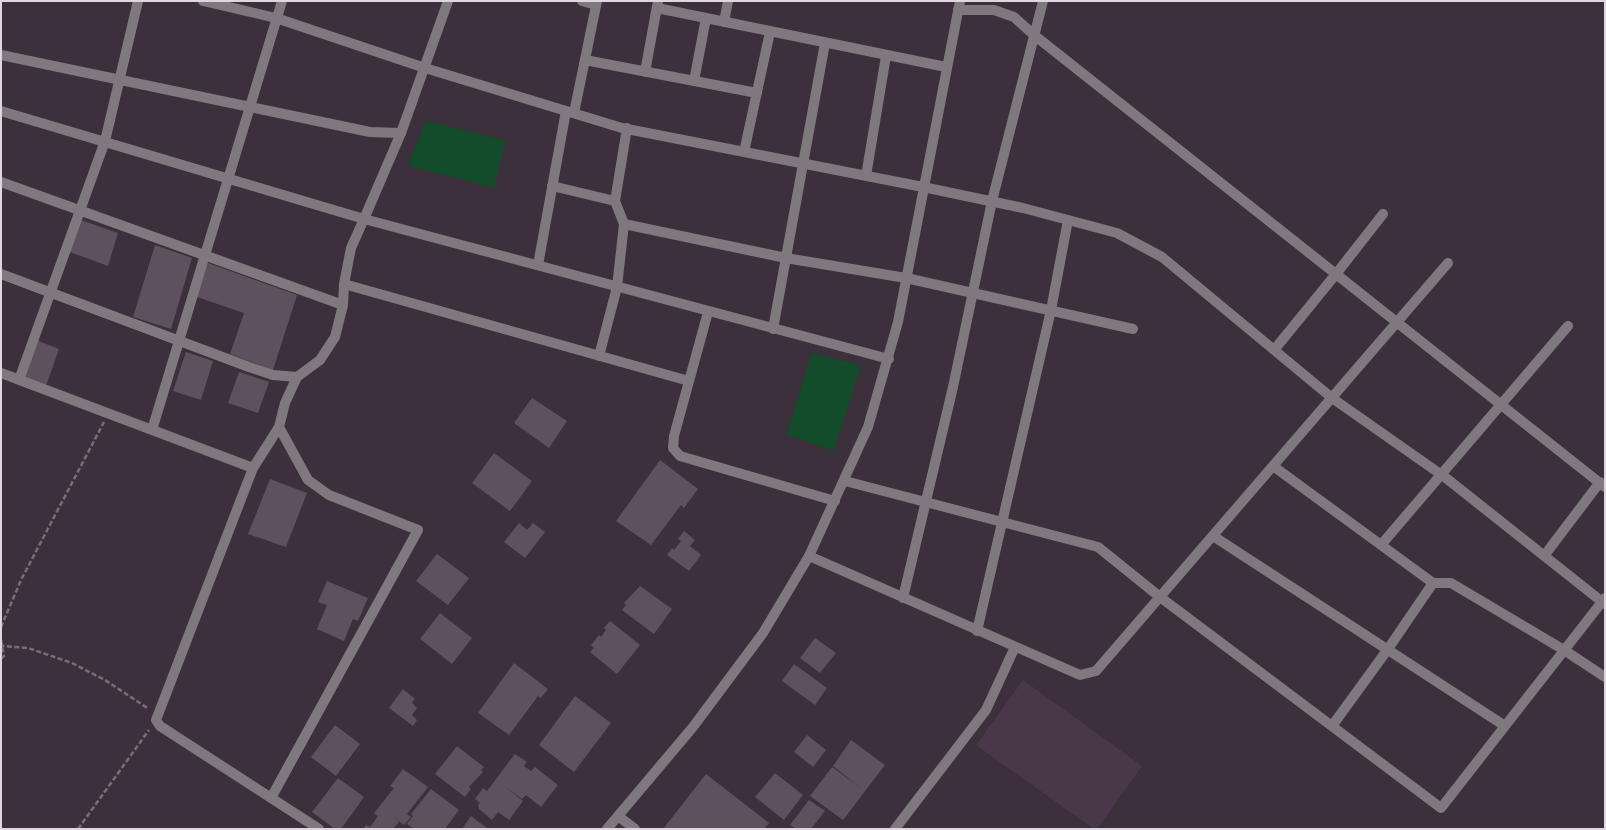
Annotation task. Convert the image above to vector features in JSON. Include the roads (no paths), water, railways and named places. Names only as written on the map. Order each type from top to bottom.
[{"type":"street","points":[[19,380],[105,141],[138,1]]},
{"type":"street","points":[[204,1],[276,18],[425,68],[627,128],[923,186],[992,201],[1117,233],[1162,257],[1332,398],[1442,475],[1604,601],[1441,808],[1160,597],[1098,547],[845,481]]},
{"type":"street","points":[[152,430],[282,1]]},
{"type":"street","points":[[319,829],[160,726],[156,720],[253,468],[279,427],[286,403],[297,377],[320,360],[335,337],[343,305],[344,284],[351,248],[401,133],[448,1]]},
{"type":"street","points":[[538,266],[552,186],[585,60],[596,3],[582,1]]},
{"type":"street","points":[[724,22],[728,1]]},
{"type":"street","points":[[903,598],[973,293],[992,201],[1043,1]]},
{"type":"street","points":[[645,72],[657,5],[770,32],[946,67]]},
{"type":"street","points":[[607,829],[693,727],[733,676],[763,633],[809,556],[845,481],[868,427],[889,359],[959,6],[994,10],[1014,17],[1034,35],[1602,484],[1544,556]]},
{"type":"street","points":[[694,81],[706,18]]},
{"type":"street","points":[[744,152],[770,32]]},
{"type":"street","points":[[773,328],[826,43]]},
{"type":"street","points":[[1,55],[370,132],[401,133]]},
{"type":"street","points":[[866,176],[886,56]]},
{"type":"street","points":[[585,60],[757,93]]},
{"type":"street","points":[[1,110],[364,219],[889,359]]},
{"type":"street","points":[[599,356],[617,287],[624,224],[615,201],[627,128]]},
{"type":"street","points":[[1,182],[343,305]]},
{"type":"street","points":[[552,186],[615,201]]},
{"type":"street","points":[[1274,350],[1383,214]]},
{"type":"street","points":[[977,630],[1051,310],[1068,220]]},
{"type":"street","points":[[624,224],[786,258],[906,278],[1133,329]]},
{"type":"street","points":[[809,556],[1080,675],[1096,671],[1448,263]]},
{"type":"street","points":[[1,274],[179,339],[249,367],[273,375],[297,377]]},
{"type":"street","points":[[344,284],[689,382]]},
{"type":"street","points":[[708,312],[672,448],[680,456],[835,501]]},
{"type":"street","points":[[1381,545],[1568,326]]},
{"type":"street","points":[[1,373],[253,468]]},
{"type":"street","points":[[271,798],[418,530],[329,495],[308,480],[279,427]]},
{"type":"street","points":[[1273,466],[1433,583],[1451,583],[1564,650],[1605,677]]},
{"type":"street","points":[[1213,536],[1505,726]]},
{"type":"street","points":[[1332,726],[1433,583]]},
{"type":"street","points":[[895,829],[986,710],[1015,647]]},
{"type":"street","points":[[618,816],[635,829]]}]
